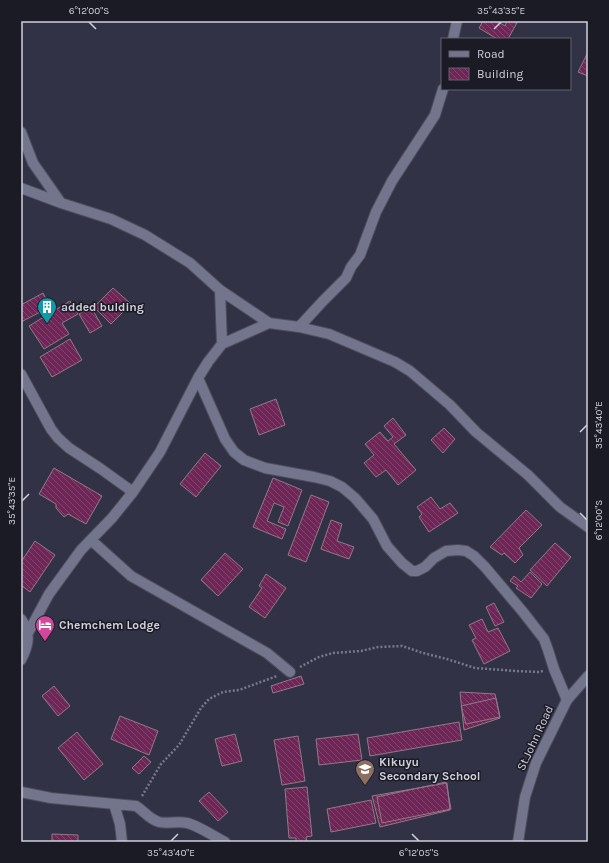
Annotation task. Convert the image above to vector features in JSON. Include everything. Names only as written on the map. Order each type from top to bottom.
[{"type":"street","points":[[453,38],[457,21]]},
{"type":"street","points":[[299,327],[346,278],[351,267],[360,255],[376,212],[392,182],[435,116],[443,90]]},
{"type":"street","points":[[21,132],[33,163],[61,203]]},
{"type":"street","points":[[21,188],[111,219],[145,235],[190,263],[220,290],[269,323],[299,327],[329,334],[395,362],[410,371],[450,405],[476,432],[528,475],[560,507],[588,527]]},
{"type":"street","points":[[220,290],[222,344]]},
{"type":"street","points":[[21,660],[27,650],[28,633],[49,594],[82,550],[112,518],[133,492],[160,452],[198,378],[208,362],[222,344],[269,323]]},
{"type":"street","points":[[21,374],[51,429],[58,438],[133,492]]},
{"type":"street","points":[[198,378],[225,439],[234,452],[244,460],[265,468],[330,481],[342,488],[354,498],[373,519],[387,546],[402,563],[412,571],[417,571],[425,567],[434,558],[446,551],[466,551],[474,556],[523,612],[544,639],[554,669],[567,700]]},
{"type":"street","points":[[91,540],[131,576],[267,654],[290,672]]},
{"type":"street","points":[[21,619],[28,633]]},
{"type":"street","name":"St.John Road","points":[[518,842],[525,797],[536,763],[567,700],[588,676]]},
{"type":"street","points":[[21,792],[51,798],[136,806],[160,822],[188,823],[225,842]]},
{"type":"street","points":[[114,804],[120,824],[122,842]]},
{"type":"path","points":[[136,806],[162,764],[179,745],[201,708],[209,699],[223,692],[239,690],[290,672],[319,656],[378,647],[402,646],[475,668],[538,672],[554,669]]},
{"type":"building","points":[[483,21],[497,21],[505,26],[507,21],[518,21],[509,38],[495,38],[479,28]]},
{"type":"building","points":[[588,52],[588,76],[578,72]]},
{"type":"building","points":[[113,288],[131,304],[111,324],[94,307]]},
{"type":"building","points":[[43,293],[50,307],[21,322],[21,305]]},
{"type":"building","name":"added bulding","points":[[70,301],[78,314],[62,323],[69,334],[44,349],[29,326]]},
{"type":"building","points":[[91,307],[102,326],[90,333],[79,314]]},
{"type":"building","points":[[70,339],[82,360],[52,377],[40,357]]},
{"type":"building","points":[[276,399],[285,425],[259,435],[250,409]]},
{"type":"building","points":[[393,418],[406,435],[394,444],[416,470],[398,485],[386,470],[376,477],[364,463],[374,455],[365,444],[380,432],[388,441],[393,437],[384,426]]},
{"type":"building","points":[[444,428],[455,439],[443,453],[431,440]]},
{"type":"building","points":[[205,453],[221,466],[196,497],[180,484]]},
{"type":"building","points":[[54,468],[102,496],[86,524],[68,514],[64,517],[56,508],[56,504],[39,494]]},
{"type":"building","points":[[273,478],[302,490],[288,526],[278,522],[284,507],[274,503],[267,521],[286,529],[282,539],[253,527]]},
{"type":"building","points":[[311,495],[329,502],[306,562],[288,555]]},
{"type":"building","points":[[431,497],[440,509],[450,503],[458,513],[429,532],[419,517],[422,514],[417,507]]},
{"type":"building","points":[[526,510],[542,525],[519,548],[523,555],[515,563],[504,553],[502,555],[490,547]]},
{"type":"building","points":[[331,520],[342,524],[337,541],[354,547],[349,559],[321,549]]},
{"type":"building","points":[[35,541],[55,555],[30,592],[21,585],[21,562]]},
{"type":"building","points":[[555,543],[571,557],[547,586],[530,570]]},
{"type":"building","points":[[225,553],[243,569],[218,596],[201,580]]},
{"type":"building","points":[[530,572],[542,584],[531,598],[516,588],[518,586],[510,581],[514,576],[521,582]]},
{"type":"building","points":[[266,574],[286,588],[265,618],[249,607],[262,588],[259,586]]},
{"type":"building","points":[[494,603],[504,622],[495,626],[486,607]]},
{"type":"building","points":[[482,619],[488,632],[498,628],[510,651],[484,664],[472,640],[476,638],[469,625]]},
{"type":"building","points":[[301,676],[304,684],[273,693],[271,686]]},
{"type":"building","points":[[54,686],[70,706],[58,716],[42,696]]},
{"type":"building","points":[[460,692],[495,694],[500,718],[464,730]]},
{"type":"building","points":[[496,698],[500,717],[466,724],[461,706]]},
{"type":"building","points":[[120,716],[158,731],[149,755],[111,739]]},
{"type":"building","points":[[459,722],[462,740],[370,756],[367,738]]},
{"type":"building","points":[[77,732],[103,764],[84,780],[58,748]]},
{"type":"building","points":[[235,734],[242,761],[222,766],[215,739]]},
{"type":"building","points":[[358,734],[362,760],[319,765],[316,739]]},
{"type":"building","points":[[298,736],[305,781],[282,785],[274,740]]},
{"type":"building","points":[[144,756],[151,762],[139,774],[132,768]]},
{"type":"building","points":[[446,782],[451,809],[382,823],[377,797]]},
{"type":"building","points":[[447,783],[450,810],[380,827],[372,796]]},
{"type":"building","points":[[307,787],[312,836],[306,837],[307,842],[296,842],[296,838],[289,838],[285,789]]},
{"type":"building","points":[[209,792],[228,812],[218,821],[199,801]]},
{"type":"building","points":[[371,800],[376,823],[331,832],[327,809]]},
{"type":"building","points":[[52,834],[78,835],[78,842],[52,842]]},
{"type":"place","name":"added bulding","points":[[47,324]]},
{"type":"place","name":"Chemchem Lodge","points":[[45,642]]},
{"type":"place","name":"Kikuyu Secondary School","points":[[365,786]]}]
